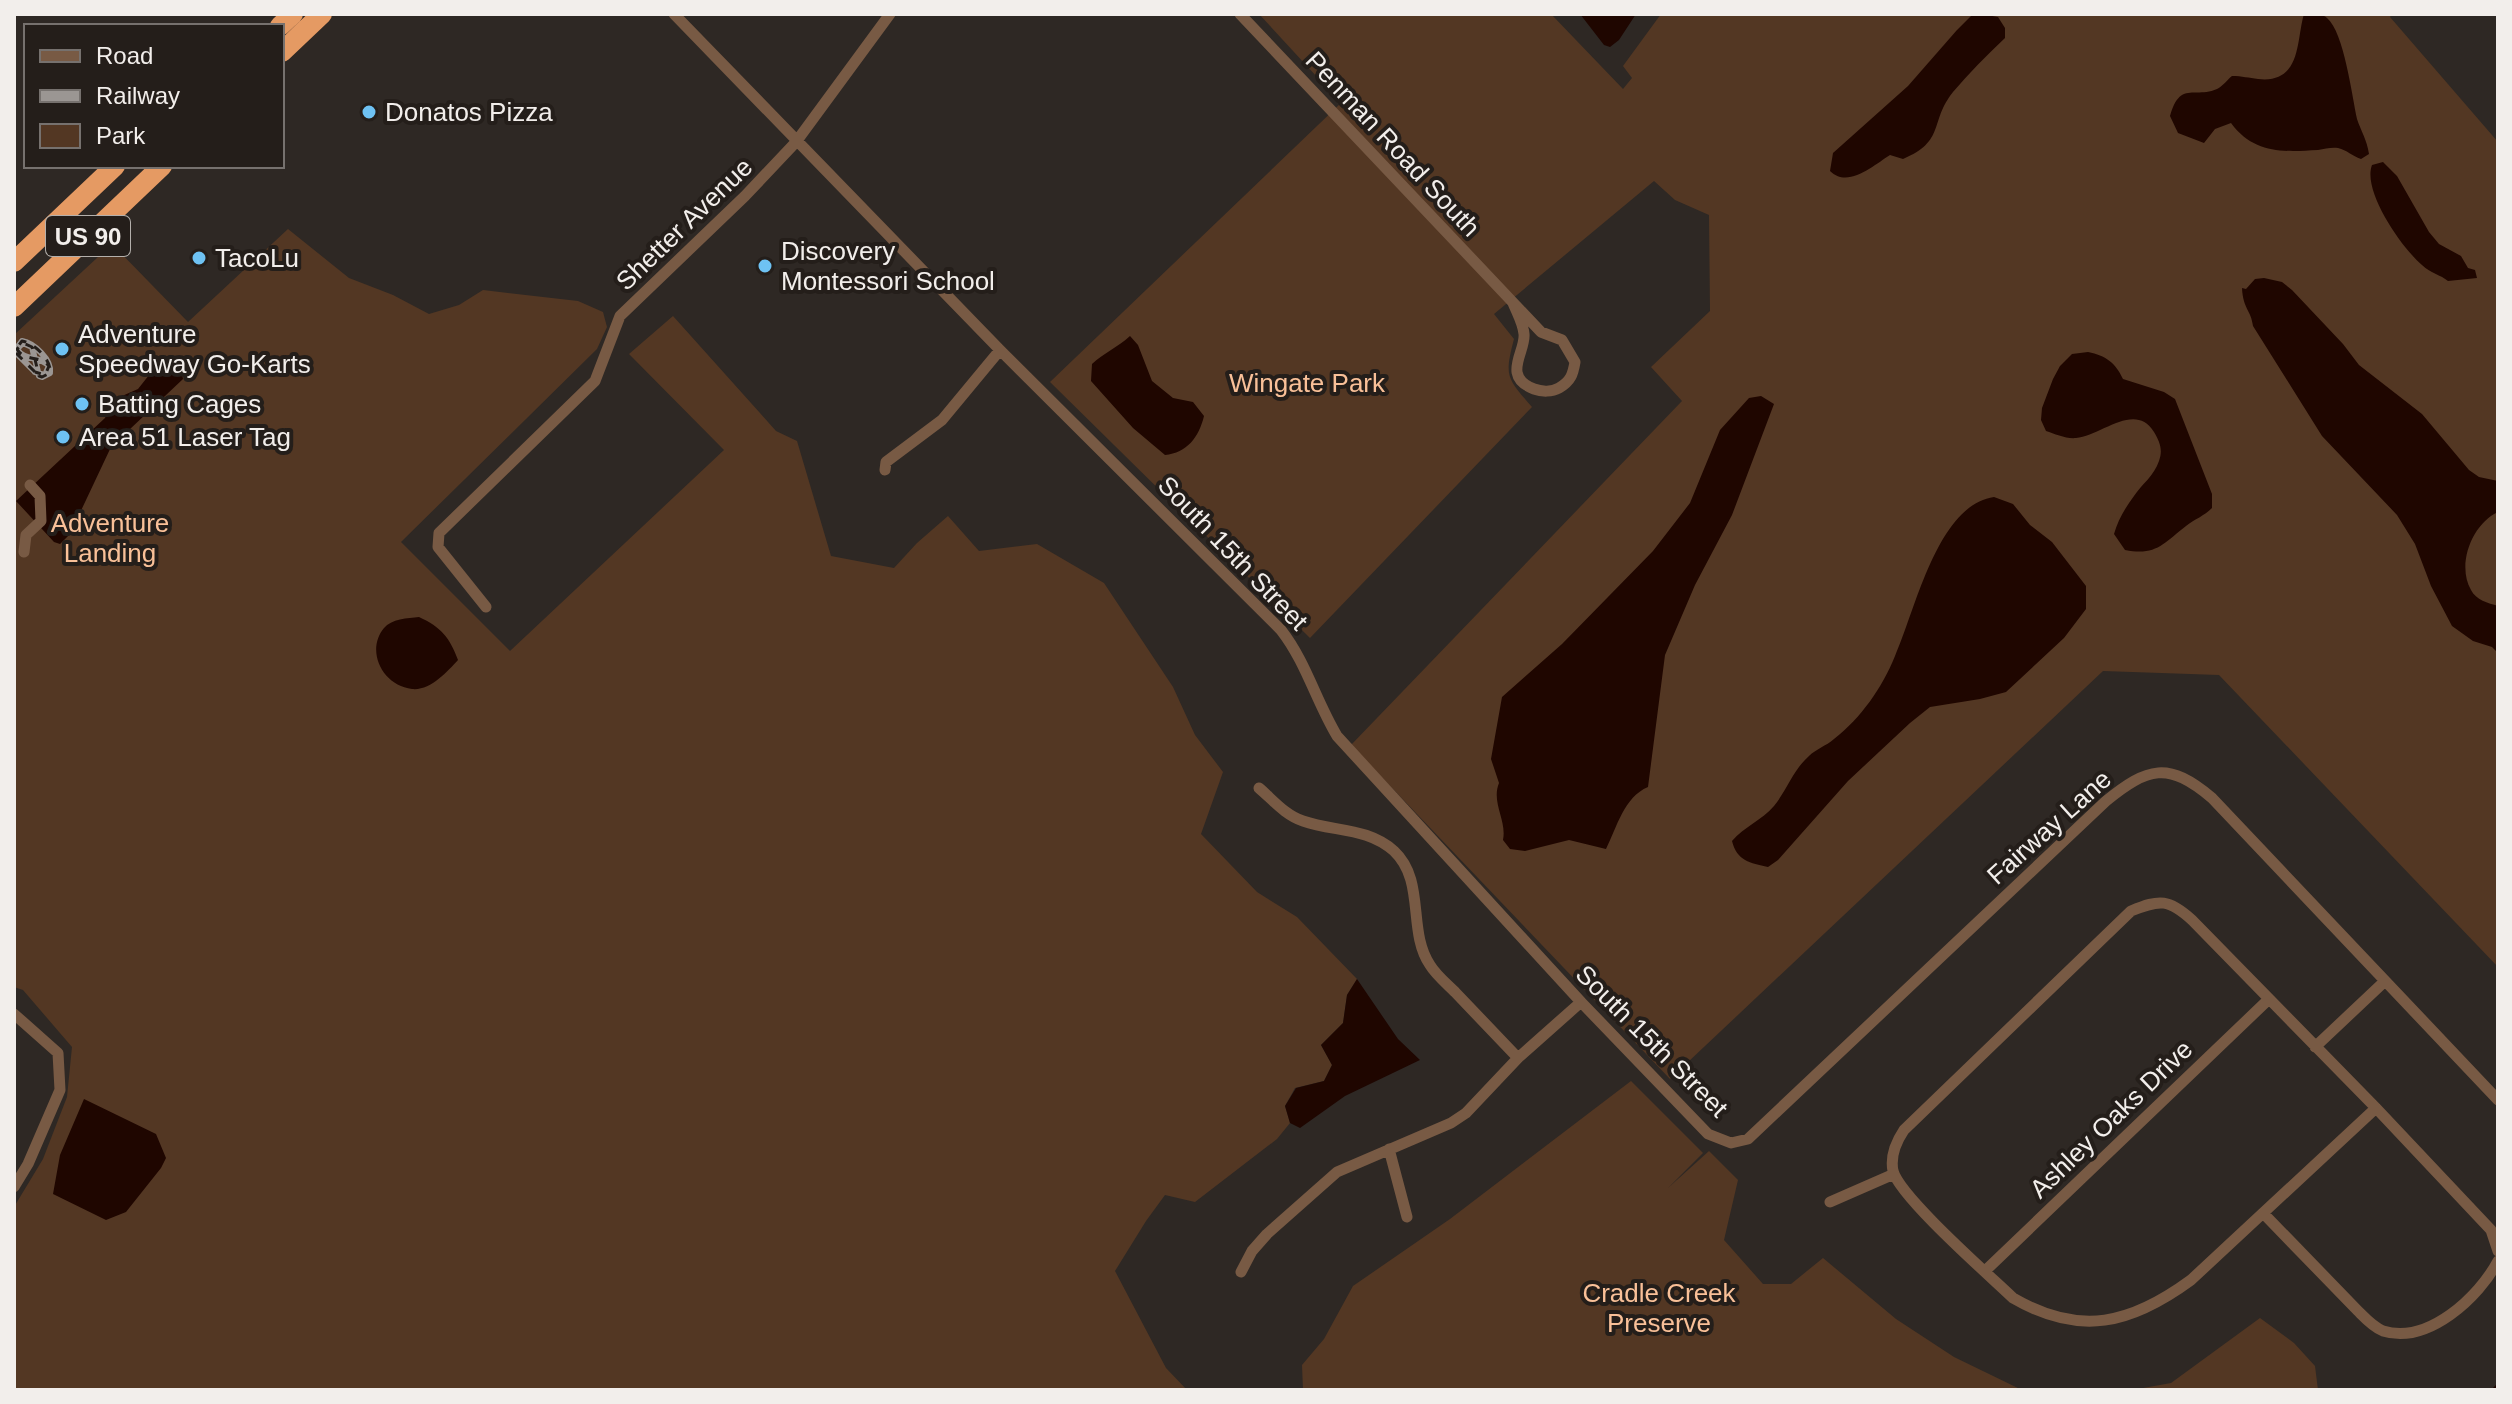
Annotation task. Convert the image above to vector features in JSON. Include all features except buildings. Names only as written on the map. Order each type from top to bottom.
[{"type":"highway","points":[[284,50],[322,14]]},
{"type":"highway","name":"US 90","points":[[14,262],[113,168]]},
{"type":"highway","points":[[109,216],[105,203],[143,168]]},
{"type":"highway","name":"US 90","points":[[14,307],[160,168]]},
{"type":"street","name":"South 15th Street","points":[[674,14],[1000,350],[1281,630],[1296,649],[1316,699],[1337,736],[1581,1002],[1708,1134],[1728,1143]]},
{"type":"street","name":"Shetter Avenue","points":[[486,607],[438,547],[439,533],[595,381],[620,316],[736,205],[796,142],[890,14]]},
{"type":"street","name":"Penman Road South","points":[[1240,14],[1541,332],[1562,340],[1575,362],[1570,380],[1556,390],[1532,388],[1521,379],[1516,367],[1523,346],[1523,328],[1513,303]]},
{"type":"street","points":[[1523,346],[1540,336],[1552,336]]},
{"type":"street","points":[[885,470],[886,462],[942,420],[1000,350]]},
{"type":"street","points":[[24,552],[26,535],[41,521],[40,496],[30,485]]},
{"type":"street","name":"Fairway Lane","points":[[1728,1143],[1748,1139],[2106,801],[2124,786],[2149,773],[2171,772],[2192,781],[2212,798],[2498,1100]]},
{"type":"street","points":[[1259,788],[1299,820],[1375,838],[1395,852],[1410,877],[1418,932],[1429,965],[1518,1058]]},
{"type":"street","points":[[2376,1108],[2191,1280],[2162,1301],[2129,1315],[2091,1321],[2075,1322],[2031,1309],[2013,1298],[1919,1206],[1894,1174],[1894,1151],[1904,1130],[2131,911],[2157,901],[2179,908],[2376,1108],[2491,1230],[2498,1251]]},
{"type":"street","points":[[2315,1047],[2385,981]]},
{"type":"street","name":"Ashley Oaks Drive","points":[[1985,1271],[2269,999]]},
{"type":"street","points":[[1241,1272],[1252,1251],[1337,1172],[1451,1123],[1466,1113],[1518,1058],[1581,1002]]},
{"type":"street","points":[[14,1014],[58,1053],[60,1090],[28,1164],[14,1187]]},
{"type":"street","points":[[1389,1149],[1407,1217]]},
{"type":"street","points":[[1830,1202],[1894,1174]]},
{"type":"street","points":[[2263,1213],[2374,1326],[2384,1331],[2418,1330],[2434,1324],[2461,1305],[2491,1275],[2498,1261]]},
{"type":"green space","name":"Wingate Park","points":[[1259,14],[1551,14],[1623,89],[1632,78],[1623,66],[1661,14],[2392,14],[2390,17],[2498,142],[2498,967],[2219,675],[2103,671],[1670,1079],[1351,745],[1682,401],[1651,367],[1710,311],[1709,215],[1675,200],[1654,181],[1494,314],[1514,339],[1509,362],[1510,376],[1532,407],[1310,638],[1050,382],[1341,103]]},
{"type":"green space","name":"Adventure Landing","points":[[288,229],[349,278],[393,295],[429,314],[459,305],[483,290],[578,301],[603,312],[607,327],[597,349],[401,542],[510,651],[724,450],[629,354],[673,316],[776,431],[797,441],[831,556],[894,568],[948,516],[979,551],[1037,544],[1104,583],[1173,687],[1195,735],[1223,772],[1201,834],[1257,892],[1297,917],[1357,979],[1347,995],[1343,1023],[1321,1045],[1332,1065],[1324,1081],[1295,1088],[1285,1106],[1290,1123],[1277,1139],[1195,1202],[1165,1195],[1115,1271],[1166,1368],[1187,1390],[14,1390],[14,1207],[43,1159],[67,1097],[72,1047],[23,990],[14,987],[14,335],[112,244],[188,322]]},
{"type":"green space","name":"Cradle Creek Preserve","points":[[1631,1081],[1703,1153],[1668,1188],[1709,1151],[1738,1180],[1724,1240],[1763,1284],[1791,1284],[1823,1258],[1896,1319],[1954,1357],[2022,1390],[1303,1390],[1302,1365],[1324,1339],[1353,1286],[1450,1219]]},
{"type":"green space","points":[[2260,1318],[2294,1343],[2315,1366],[2318,1390],[2132,1390],[2171,1383]]},
{"type":"shaded area","points":[[1580,14],[1636,14],[1619,40],[1610,47],[1604,45]]},
{"type":"shaded area","points":[[2304,14],[2325,16],[2333,25],[2369,154],[2361,159],[2338,148],[2270,149],[2249,141],[2231,123],[2215,129],[2204,143],[2178,133],[2170,116],[2183,94],[2209,92],[2221,87],[2232,76],[2272,79],[2283,75],[2298,47]]},
{"type":"shaded area","points":[[1971,16],[1998,17],[2005,28],[2005,38],[1953,92],[1926,145],[1903,159],[1890,155],[1861,174],[1845,178],[1830,171],[1833,153],[1908,86]]},
{"type":"shaded area","points":[[2383,162],[2397,176],[2429,232],[2439,244],[2461,256],[2468,268],[2475,270],[2477,278],[2448,281],[2425,268],[2404,246],[2378,204],[2373,189],[2370,176],[2372,165]]},
{"type":"shaded area","points":[[2255,279],[2282,282],[2292,290],[2359,365],[2422,414],[2469,470],[2479,477],[2498,481],[2498,512],[2481,525],[2475,535],[2465,568],[2473,593],[2483,601],[2498,606],[2498,653],[2452,626],[2431,586],[2415,544],[2397,515],[2322,436],[2253,326],[2242,288],[2246,289]]},
{"type":"shaded area","points":[[1130,336],[1138,345],[1152,381],[1173,398],[1193,402],[1204,416],[1195,437],[1186,447],[1173,454],[1165,455],[1133,428],[1091,381],[1092,364]]},
{"type":"shaded area","points":[[2088,352],[2109,361],[2123,379],[2164,392],[2175,399],[2212,494],[2212,508],[2152,550],[2125,550],[2114,534],[2125,510],[2159,461],[2160,446],[2154,432],[2146,423],[2128,420],[2086,436],[2068,438],[2046,431],[2041,420],[2042,408],[2060,366],[2072,354]]},
{"type":"shaded area","points":[[180,363],[183,379],[111,447],[70,534],[60,544],[54,542],[16,501],[105,418],[113,400],[138,389],[157,365]]},
{"type":"shaded area","points":[[1761,396],[1774,404],[1732,515],[1695,585],[1665,655],[1648,787],[1627,805],[1606,849],[1569,840],[1525,851],[1510,849],[1503,840],[1497,798],[1499,783],[1491,759],[1502,697],[1562,644],[1653,551],[1690,503],[1720,430],[1749,398]]},
{"type":"shaded area","points":[[1994,497],[2013,504],[2030,525],[2052,542],[2086,586],[2086,609],[2064,638],[2006,692],[1930,707],[1910,723],[1848,781],[1778,860],[1768,867],[1745,860],[1737,853],[1732,841],[1779,800],[1803,762],[1844,731],[1870,702],[1890,668],[1920,588],[1943,539],[1957,519],[1974,504]]},
{"type":"shaded area","points":[[419,617],[444,634],[458,660],[432,684],[412,689],[385,674],[376,647],[387,625]]},
{"type":"shaded area","points":[[1357,979],[1398,1039],[1420,1060],[1345,1096],[1300,1128],[1290,1123],[1285,1106],[1296,1088],[1324,1081],[1332,1065],[1321,1045],[1343,1023],[1347,995]]},
{"type":"shaded area","points":[[84,1099],[156,1134],[166,1158],[126,1212],[106,1220],[53,1194],[60,1155]]},
{"type":"waterway","points":[[2493,1390],[2498,1385]]},
{"type":"railway","points":[[35,372],[17,354],[16,349],[22,341],[37,349],[45,358],[48,363],[50,368],[50,373],[42,377],[39,376],[32,347],[23,343],[17,349],[20,353],[28,357],[33,358],[37,359],[42,361],[49,366],[45,375],[35,372]]},
{"type":"place","name":"Donatos Pizza","points":[[369,112]]},
{"type":"place","name":"TacoLu","points":[[199,258]]},
{"type":"place","name":"Discovery Montessori School","points":[[765,266]]},
{"type":"place","name":"Adventure Speedway Go-Karts","points":[[62,349]]},
{"type":"place","name":"Batting Cages","points":[[82,404]]},
{"type":"place","name":"Area 51 Laser Tag","points":[[63,437]]}]
